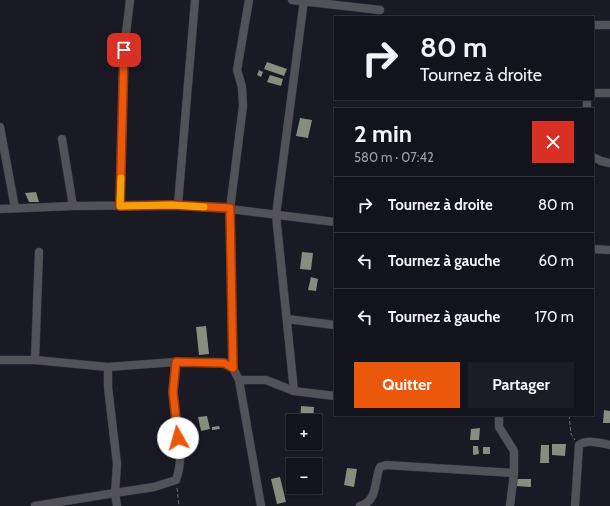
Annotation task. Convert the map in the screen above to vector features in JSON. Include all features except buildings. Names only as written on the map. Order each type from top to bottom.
[{"type":"street","points":[[120,206],[124,50],[130,0]]},
{"type":"street","points":[[178,205],[195,0]]},
{"type":"street","points":[[249,0],[238,70],[242,87],[243,106],[230,208],[233,368],[239,380],[261,506]]},
{"type":"street","points":[[292,0],[380,10]]},
{"type":"street","points":[[294,391],[276,215],[304,1]]},
{"type":"street","points":[[594,25],[610,25]]},
{"type":"street","points":[[594,93],[610,93]]},
{"type":"street","points":[[0,126],[15,208]]},
{"type":"street","points":[[62,139],[74,206]]},
{"type":"street","points":[[594,158],[601,161],[610,162]]},
{"type":"street","points":[[0,209],[74,206],[178,205],[230,208],[334,222]]},
{"type":"street","points":[[594,249],[610,250]]},
{"type":"street","points":[[35,360],[39,252]]},
{"type":"street","points":[[287,319],[334,325]]},
{"type":"street","points":[[0,360],[35,360],[108,367],[176,362],[224,363],[233,368]]},
{"type":"street","points":[[35,506],[154,487],[176,480],[179,472],[180,451],[173,392],[176,362]]},
{"type":"street","points":[[108,367],[108,386],[117,464],[115,493],[117,506]]},
{"type":"street","points":[[239,380],[266,380],[294,391],[334,396]]},
{"type":"street","points":[[499,416],[499,427],[514,451],[514,473],[510,506]]},
{"type":"street","points":[[575,506],[579,445],[583,442],[594,442],[610,445]]},
{"type":"street","points":[[360,506],[370,500],[376,486],[377,474],[380,467],[386,465],[514,473]]},
{"type":"path","points":[[569,416],[571,434],[579,445]]},
{"type":"path","points":[[176,480],[179,506]]},
{"type":"slow traffic","points":[[121,178],[120,206],[172,205],[204,207]]},
{"type":"route","points":[[124,50],[120,206],[172,205],[230,208],[233,368],[224,363],[176,362],[173,392],[178,438]]}]
